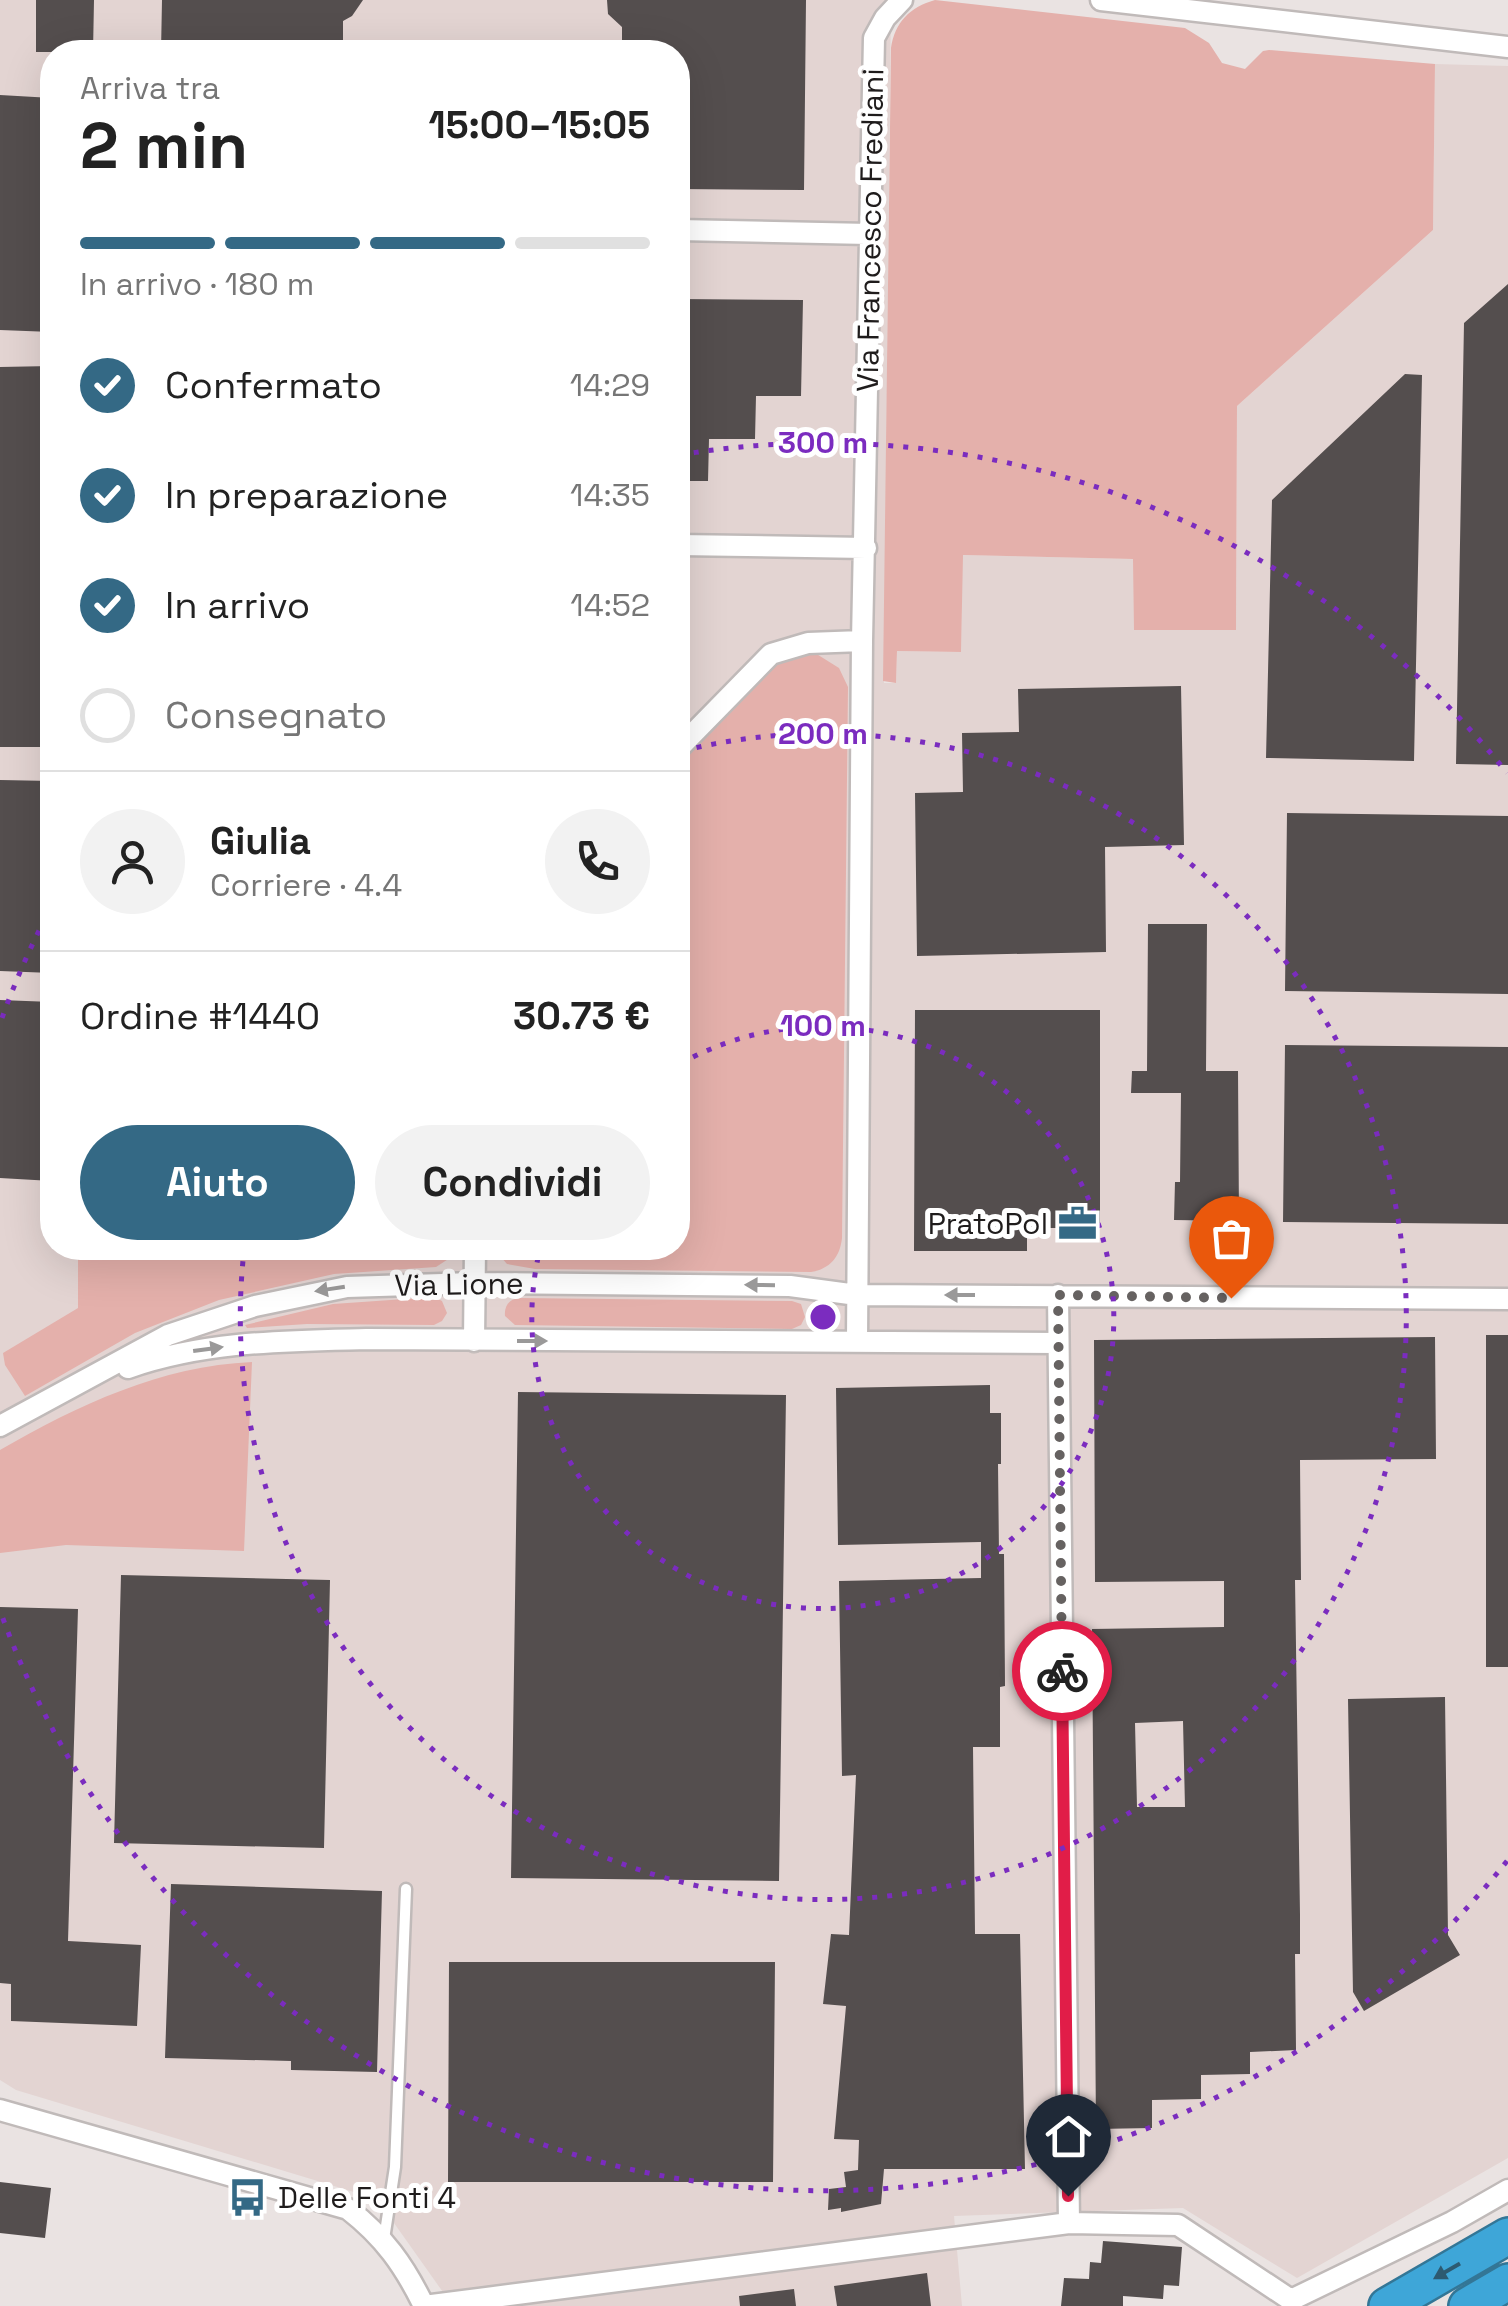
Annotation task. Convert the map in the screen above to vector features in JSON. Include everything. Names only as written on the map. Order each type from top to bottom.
[{"type":"highway","points":[[1386,2306],[1508,2236]]},
{"type":"highway","points":[[1466,2306],[1508,2282]]},
{"type":"street","points":[[1101,0],[1508,48]]},
{"type":"street","name":"Via Francesco Frediani","points":[[857,1341],[862,641],[874,38],[899,3]]},
{"type":"street","points":[[690,230],[869,234]]},
{"type":"street","points":[[690,545],[866,548]]},
{"type":"street","points":[[690,737],[771,654],[808,642],[862,641]]},
{"type":"street","points":[[474,1342],[475,1260]]},
{"type":"street","name":"Via Lione","points":[[0,1426],[168,1334],[255,1306],[347,1286],[790,1286],[857,1295],[1508,1299]]},
{"type":"street","points":[[1058,1295],[1069,2223]]},
{"type":"street","name":"Via Lione","points":[[81,1384],[168,1354],[256,1342],[366,1339],[1058,1343]]},
{"type":"street","points":[[0,2110],[348,2209],[384,2239],[404,2265],[424,2306],[1069,2223],[1178,2225],[1292,2300],[1452,2222],[1508,2190]]},
{"type":"lane","points":[[384,2239],[394,2167],[406,1889]]},
{"type":"shaded area","points":[[0,0],[891,0],[884,683],[896,683],[897,651],[961,652],[962,555],[1134,559],[1236,629],[1237,406],[1433,230],[1435,64],[1508,66],[1508,2158],[1297,2278],[1183,2208],[954,2216],[962,2306],[446,2306],[445,2295],[377,2199],[16,2090],[0,2080]]},
{"type":"shaded area","points":[[935,0],[1185,28],[1209,43],[1222,63],[1245,69],[1269,50],[1435,64],[1433,230],[1237,406],[1236,630],[1134,630],[1133,559],[963,555],[961,652],[897,651],[896,683],[883,681],[891,48],[905,17]]},
{"type":"shaded area","points":[[815,653],[839,668],[848,687],[839,1251],[829,1265],[811,1272],[535,1269],[507,1264],[504,1260],[690,1260],[690,750],[772,666],[792,656]]},
{"type":"shaded area","points":[[78,1260],[447,1260],[436,1267],[334,1274],[219,1300],[135,1333],[25,1396],[5,1365],[3,1353],[78,1308]]},
{"type":"shaded area","points":[[434,1297],[442,1301],[447,1313],[434,1325],[245,1325],[333,1304]]},
{"type":"shaded area","points":[[510,1301],[792,1301],[801,1304],[805,1317],[801,1325],[792,1329],[515,1325],[505,1316],[505,1309]]},
{"type":"shaded area","points":[[252,1362],[244,1551],[66,1545],[0,1553],[0,1450],[121,1391],[185,1371]]},
{"type":"building","points":[[36,0],[94,0],[93,40],[40,40],[40,52],[36,52]]},
{"type":"building","points":[[162,0],[363,0],[352,16],[343,21],[343,40],[161,40]]},
{"type":"building","points":[[607,0],[806,0],[804,190],[690,189],[690,40],[622,40],[622,27],[608,14]]},
{"type":"building","points":[[0,95],[40,97],[40,332],[0,330]]},
{"type":"building","points":[[1508,284],[1508,765],[1456,764],[1464,323]]},
{"type":"building","points":[[690,299],[803,300],[801,396],[756,396],[755,439],[709,439],[708,481],[690,481]]},
{"type":"building","points":[[40,366],[40,747],[0,747],[0,367]]},
{"type":"building","points":[[1405,374],[1422,375],[1414,761],[1266,758],[1272,500]]},
{"type":"building","points":[[1181,686],[1184,845],[1105,847],[1106,952],[917,956],[915,793],[963,792],[962,733],[1019,732],[1018,689]]},
{"type":"building","points":[[0,780],[40,781],[40,973],[0,971]]},
{"type":"building","points":[[1287,813],[1508,816],[1508,994],[1285,991]]},
{"type":"building","points":[[1148,924],[1207,924],[1206,1071],[1238,1071],[1239,1221],[1174,1220],[1175,1182],[1180,1182],[1181,1093],[1131,1093],[1132,1071],[1147,1071]]},
{"type":"building","points":[[0,1000],[40,1002],[40,1180],[0,1178]]},
{"type":"building","points":[[915,1010],[1100,1010],[1100,1228],[1027,1228],[1027,1251],[914,1251]]},
{"type":"building","points":[[1285,1045],[1508,1047],[1508,1224],[1283,1222]]},
{"type":"building","points":[[1486,1335],[1508,1335],[1508,1667],[1486,1667]]},
{"type":"building","points":[[1435,1337],[1436,1459],[1300,1460],[1301,1580],[1295,1580],[1300,1915],[1300,1954],[1295,1954],[1296,2050],[1250,2052],[1250,2074],[1201,2075],[1201,2099],[1152,2100],[1152,2128],[1096,2129],[1092,1629],[1224,1627],[1224,1581],[1095,1582],[1094,1340]],"holes":[[[1183,1721],[1185,1807],[1137,1807],[1135,1723]]]},
{"type":"building","points":[[990,1385],[990,1413],[1001,1413],[999,1554],[1004,1554],[1005,1686],[1000,1687],[1000,1747],[973,1747],[975,1934],[1020,1934],[1025,2169],[884,2169],[881,2204],[841,2212],[841,2208],[828,2210],[829,2189],[846,2187],[844,2172],[858,2170],[859,2140],[834,2139],[846,2006],[823,2004],[831,1934],[849,1935],[856,1775],[842,1776],[839,1581],[981,1578],[981,1542],[838,1545],[836,1388]]},
{"type":"building","points":[[518,1392],[786,1395],[779,1881],[511,1878]]},
{"type":"building","points":[[121,1575],[330,1580],[324,1848],[114,1843]]},
{"type":"building","points":[[0,1607],[78,1609],[68,1941],[141,1945],[137,2026],[11,2021],[11,1984],[0,1983]]},
{"type":"building","points":[[1445,1697],[1448,1935],[1460,1955],[1364,2011],[1353,1992],[1348,1699]]},
{"type":"building","points":[[171,1884],[382,1891],[377,2072],[291,2070],[291,2061],[165,2058]]},
{"type":"building","points":[[449,1962],[775,1962],[773,2182],[448,2182]]},
{"type":"building","points":[[0,2182],[51,2188],[45,2238],[0,2233]]},
{"type":"building","points":[[1103,2241],[1182,2247],[1179,2286],[1164,2285],[1163,2299],[1123,2296],[1123,2306],[1061,2306],[1064,2278],[1089,2279],[1090,2262],[1101,2263]]},
{"type":"building","points":[[927,2273],[931,2306],[837,2306],[834,2286]]},
{"type":"building","points":[[794,2289],[796,2306],[740,2306],[739,2296]]},
{"type":"way so far","points":[[1062,1671],[1058,1295],[1231,1298]]},
{"type":"place","name":"PratoPol","points":[[1078,1223]]},
{"type":"place","name":"Delle Fonti 4","points":[[248,2197]]},
{"type":"route","points":[[1062,1671],[1068,2196]]}]
